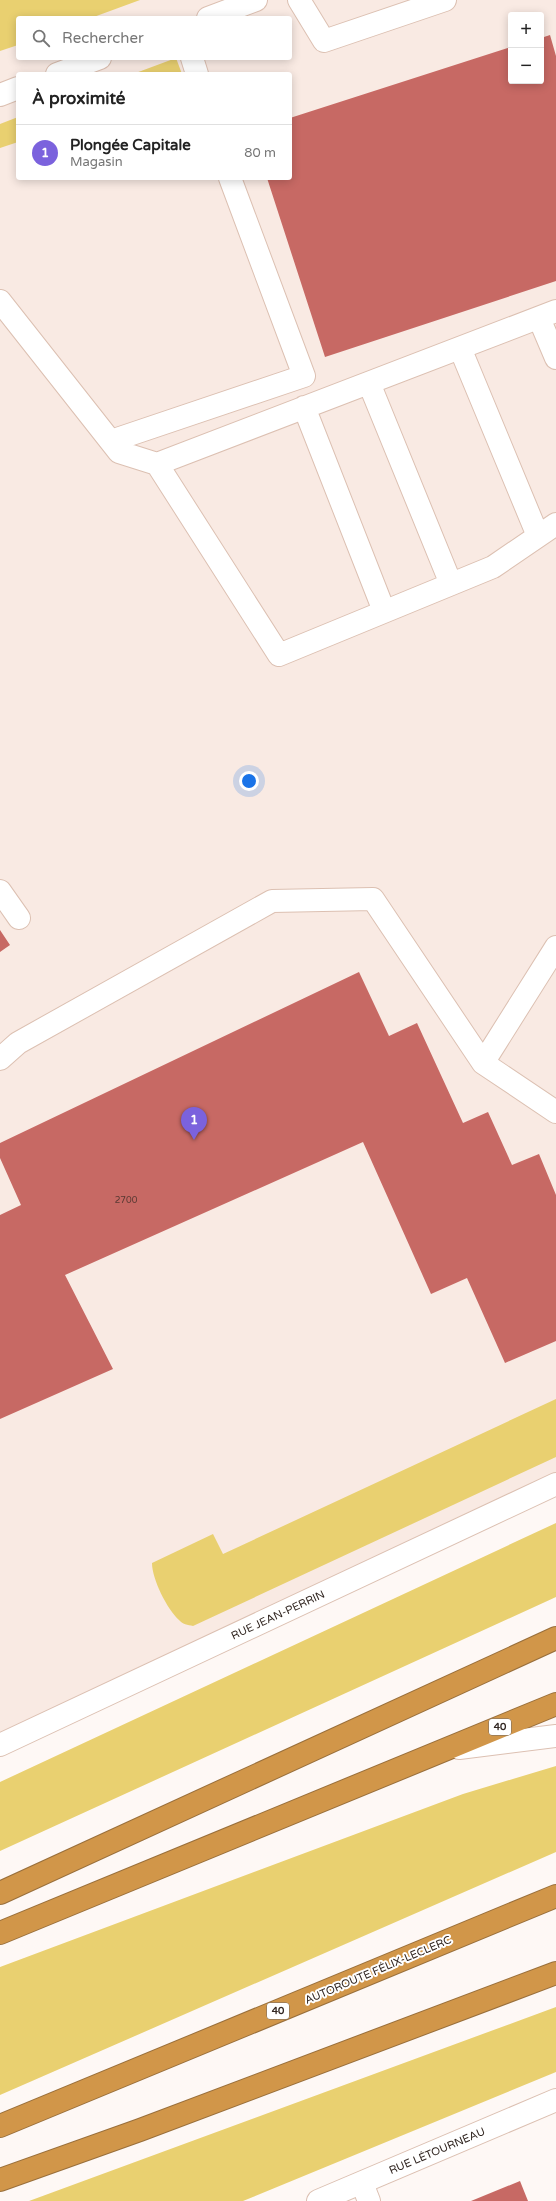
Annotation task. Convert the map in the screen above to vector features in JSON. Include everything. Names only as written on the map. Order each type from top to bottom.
[{"type":"highway","points":[[0,1893],[555,1638]]},
{"type":"highway","name":"40","points":[[0,1933],[556,1704]]},
{"type":"highway","name":"AUTOROUTE FÉLIX-LECLERC","points":[[0,2126],[556,1896]]},
{"type":"highway","points":[[0,2180],[140,2130],[556,1973]]},
{"type":"street","points":[[213,16],[256,0]]},
{"type":"street","points":[[299,0],[324,41],[446,0]]},
{"type":"street","points":[[62,72],[95,60]]},
{"type":"street","points":[[192,60],[196,72]]},
{"type":"street","points":[[0,95],[16,89]]},
{"type":"street","points":[[111,441],[304,376],[231,180]]},
{"type":"street","points":[[0,301],[119,452],[157,464],[547,314],[556,358]]},
{"type":"street","points":[[460,348],[538,536]]},
{"type":"street","points":[[369,383],[450,584]]},
{"type":"street","points":[[304,407],[384,611]]},
{"type":"street","points":[[157,464],[279,655],[493,566],[556,524]]},
{"type":"street","points":[[0,891],[19,918]]},
{"type":"street","points":[[0,1059],[18,1043],[272,901],[373,899],[483,1062],[556,1112]]},
{"type":"street","points":[[483,1062],[556,947]]},
{"type":"street","name":"RUE JEAN-PERRIN","points":[[0,1745],[556,1484]]},
{"type":"street","points":[[444,1750],[556,1736]]},
{"type":"street","points":[[535,1905],[556,1891]]},
{"type":"street","name":"RUE LÉTOURNEAU","points":[[318,2201],[366,2192],[556,2100]]},
{"type":"shaded area","points":[[0,0],[556,0],[556,1484],[0,1745]]},
{"type":"shaded area","points":[[0,0],[140,0],[96,16],[16,16],[16,46],[0,51]]},
{"type":"shaded area","points":[[171,60],[177,60],[181,72],[138,72]]},
{"type":"shaded area","points":[[16,118],[16,143],[0,148],[0,124]]},
{"type":"shaded area","points":[[556,1399],[556,1457],[193,1626],[185,1624],[174,1615],[157,1585],[152,1563],[213,1534],[223,1554]]},
{"type":"shaded area","points":[[556,1523],[556,1597],[0,1851],[0,1782]]},
{"type":"shaded area","points":[[556,1766],[556,1852],[0,2095],[0,1967],[463,1794]]},
{"type":"shaded area","points":[[556,2007],[556,2072],[243,2201],[29,2201]]},
{"type":"building","points":[[550,35],[556,56],[556,281],[325,357],[268,180],[292,180],[292,117],[508,48],[508,84],[544,84],[544,37]]},
{"type":"building","points":[[0,930],[10,945],[0,952]]},
{"type":"building","points":[[359,972],[389,1036],[417,1023],[463,1123],[488,1112],[512,1165],[539,1154],[556,1195],[556,1341],[505,1363],[467,1278],[431,1294],[363,1142],[65,1275],[113,1369],[0,1419],[0,1215],[21,1205],[0,1158],[0,1143]]},
{"type":"building","points":[[520,2181],[528,2201],[471,2201]]},
{"type":"place","name":"Plongée Capitale","points":[[194,1140]]}]
